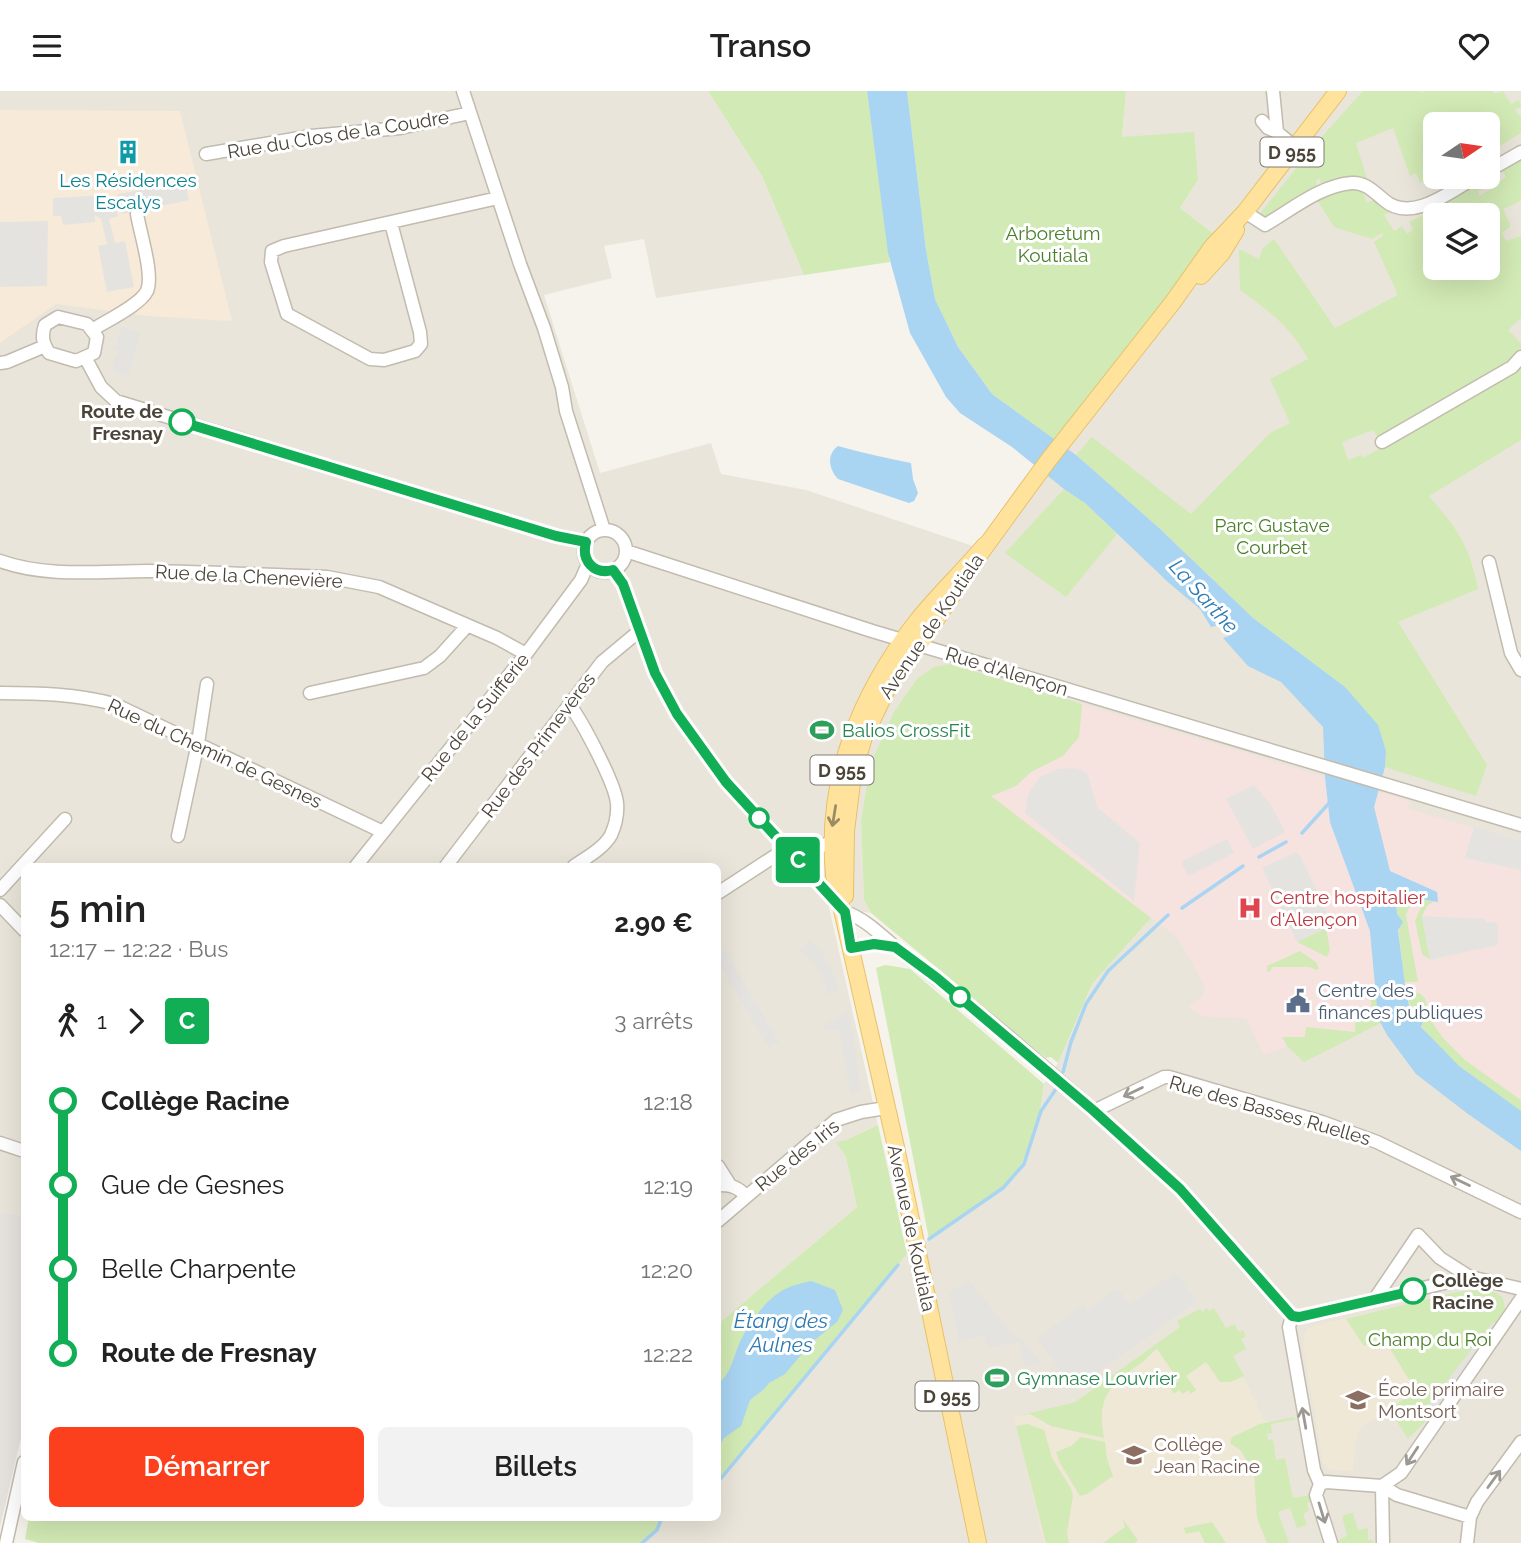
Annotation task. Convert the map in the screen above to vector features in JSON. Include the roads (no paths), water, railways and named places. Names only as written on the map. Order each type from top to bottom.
[{"type":"main road","name":"Avenue de Koutiala","points":[[845,912],[846,831],[853,775],[864,737],[891,681],[919,645],[985,545],[1173,302],[1212,247],[1245,212],[1338,91]]},
{"type":"main road","name":"Avenue de Koutiala","points":[[978,1543],[845,912],[834,875],[831,842],[841,772],[855,723],[880,674],[918,620],[985,545]]},
{"type":"street","points":[[463,91],[544,328],[562,387],[566,411],[604,530]]},
{"type":"street","points":[[1273,91],[1277,132]]},
{"type":"street","name":"Rue du Clos de la Coudre","points":[[206,154],[311,137],[400,128],[470,113]]},
{"type":"street","points":[[1262,121],[1295,148]]},
{"type":"street","points":[[1500,164],[1521,152]]},
{"type":"street","points":[[1245,212],[1265,225],[1331,187],[1354,182],[1367,186],[1390,206],[1410,210],[1454,189]]},
{"type":"street","points":[[391,223],[421,344],[415,351],[384,360],[370,359],[288,314],[271,262],[272,251],[284,246],[498,198]]},
{"type":"street","points":[[92,330],[134,305],[146,292],[148,273],[136,214]]},
{"type":"street","points":[[58,317],[86,324],[92,330],[97,337],[94,353],[86,359],[76,361],[49,352],[42,339],[45,325],[58,317]]},
{"type":"street","points":[[0,363],[45,346]]},
{"type":"street","points":[[1382,442],[1512,367],[1521,357]]},
{"type":"street","points":[[86,359],[101,387],[116,401],[556,536],[586,542]]},
{"type":"street","points":[[604,530],[617,534],[626,551],[622,563],[613,570],[600,571],[588,564],[584,554],[590,536],[604,530]]},
{"type":"street","name":"Rue d'Alençon","points":[[626,551],[903,641],[1521,825]]},
{"type":"street","name":"Rue de la Chenevière","points":[[0,561],[13,566],[52,572],[151,571],[338,578],[379,587],[497,638],[526,654]]},
{"type":"street","points":[[1489,562],[1511,653],[1521,670]]},
{"type":"street","name":"Rue de la Suifferie","points":[[358,863],[526,654],[581,580],[588,564]]},
{"type":"street","points":[[613,570],[623,584],[638,632],[655,673],[677,714],[726,782],[845,912],[865,922],[937,978],[1094,1111],[1180,1189],[1292,1316],[1299,1317],[1470,1277]]},
{"type":"street","points":[[310,693],[424,668],[440,656],[467,626]]},
{"type":"street","name":"Rue des Primevères","points":[[448,863],[602,662],[638,632]]},
{"type":"street","points":[[178,836],[198,743],[207,684]]},
{"type":"street","name":"Rue du Chemin de Gesnes","points":[[0,693],[87,697],[133,712],[383,832]]},
{"type":"street","points":[[569,704],[580,719],[617,800],[617,819],[610,838],[578,863]]},
{"type":"street","points":[[25,863],[65,819]]},
{"type":"street","points":[[721,891],[787,848],[815,849],[831,842]]},
{"type":"street","points":[[0,890],[21,867]]},
{"type":"street","points":[[0,905],[21,927]]},
{"type":"street","points":[[851,948],[874,944],[895,947]]},
{"type":"street","name":"Rue des Basses Ruelles","points":[[1094,1111],[1169,1077],[1322,1122],[1377,1142],[1521,1212]]},
{"type":"street","name":"Rue des Iris","points":[[721,1218],[836,1120],[886,1108]]},
{"type":"street","points":[[0,1143],[21,1150]]},
{"type":"street","points":[[724,1185],[740,1189],[746,1196]]},
{"type":"street","points":[[1374,1300],[1418,1235],[1440,1258],[1470,1277],[1521,1289]]},
{"type":"street","points":[[1382,1486],[1401,1473],[1521,1299]]},
{"type":"street","points":[[1292,1316],[1289,1327],[1314,1470],[1320,1484],[1316,1495],[1331,1543]]},
{"type":"street","points":[[1467,1543],[1470,1517],[1477,1502],[1521,1442]]},
{"type":"street","points":[[6,1543],[21,1476]]},
{"type":"street","points":[[1320,1484],[1326,1482],[1382,1486],[1397,1495],[1470,1517]]},
{"type":"street","points":[[1382,1486],[1383,1543]]},
{"type":"water","name":"La Sarthe","points":[[867,91],[907,91],[926,250],[935,299],[958,347],[992,394],[1076,455],[1159,528],[1253,618],[1345,687],[1378,725],[1386,751],[1385,767],[1374,807],[1390,871],[1437,892],[1438,902],[1407,897],[1396,902],[1397,914],[1403,922],[1398,930],[1410,1009],[1417,1008],[1423,1021],[1421,1027],[1459,1066],[1521,1111],[1521,1151],[1416,1074],[1378,1018],[1370,931],[1330,822],[1323,727],[1281,682],[1248,666],[1223,638],[1229,636],[1229,630],[1222,624],[1211,627],[1200,609],[1085,503],[1012,447],[960,413],[946,397],[910,333],[888,253]]},
{"type":"water","points":[[838,446],[911,463],[918,493],[914,501],[909,503],[838,479],[830,458]]},
{"type":"water","name":"Étang des Aulnes","points":[[811,1281],[835,1290],[843,1310],[837,1322],[811,1343],[785,1374],[769,1383],[750,1400],[741,1426],[721,1443],[721,1381],[753,1320],[771,1299],[791,1286]]},
{"type":"waterway","points":[[1302,833],[1331,801]]},
{"type":"waterway","points":[[1259,857],[1286,842]]},
{"type":"waterway","points":[[1182,908],[1243,866]]},
{"type":"waterway","points":[[1063,1072],[1086,1004],[1108,971],[1168,915]]},
{"type":"waterway","points":[[929,1239],[1003,1188],[1024,1164],[1041,1111],[1056,1089]]},
{"type":"waterway","points":[[721,1478],[898,1265]]},
{"type":"waterway","points":[[642,1543],[657,1530],[660,1521]]},
{"type":"place","name":"Les Résidences Escalys","points":[[128,152]]},
{"type":"place","name":"Route de Fresnay","points":[[182,422]]},
{"type":"place","name":"Balios CrossFit","points":[[822,730]]},
{"type":"place","name":"Centre hospitalier d'Alençon","points":[[1250,908]]},
{"type":"place","name":"Centre des finances publiques","points":[[1298,1001]]},
{"type":"place","name":"Collège Racine","points":[[1413,1291]]},
{"type":"place","name":"Gymnase Louvrier","points":[[997,1378]]},
{"type":"place","name":"École primaire Montsort","points":[[1358,1400]]},
{"type":"place","name":"Collège Jean Racine","points":[[1134,1455]]},
{"type":"park label","name":"Arboretum Koutiala","points":[[1053,244]]},
{"type":"park label","name":"Parc Gustave Courbet","points":[[1272,536]]},
{"type":"park label","name":"Champ du Roi","points":[[1430,1339]]}]
